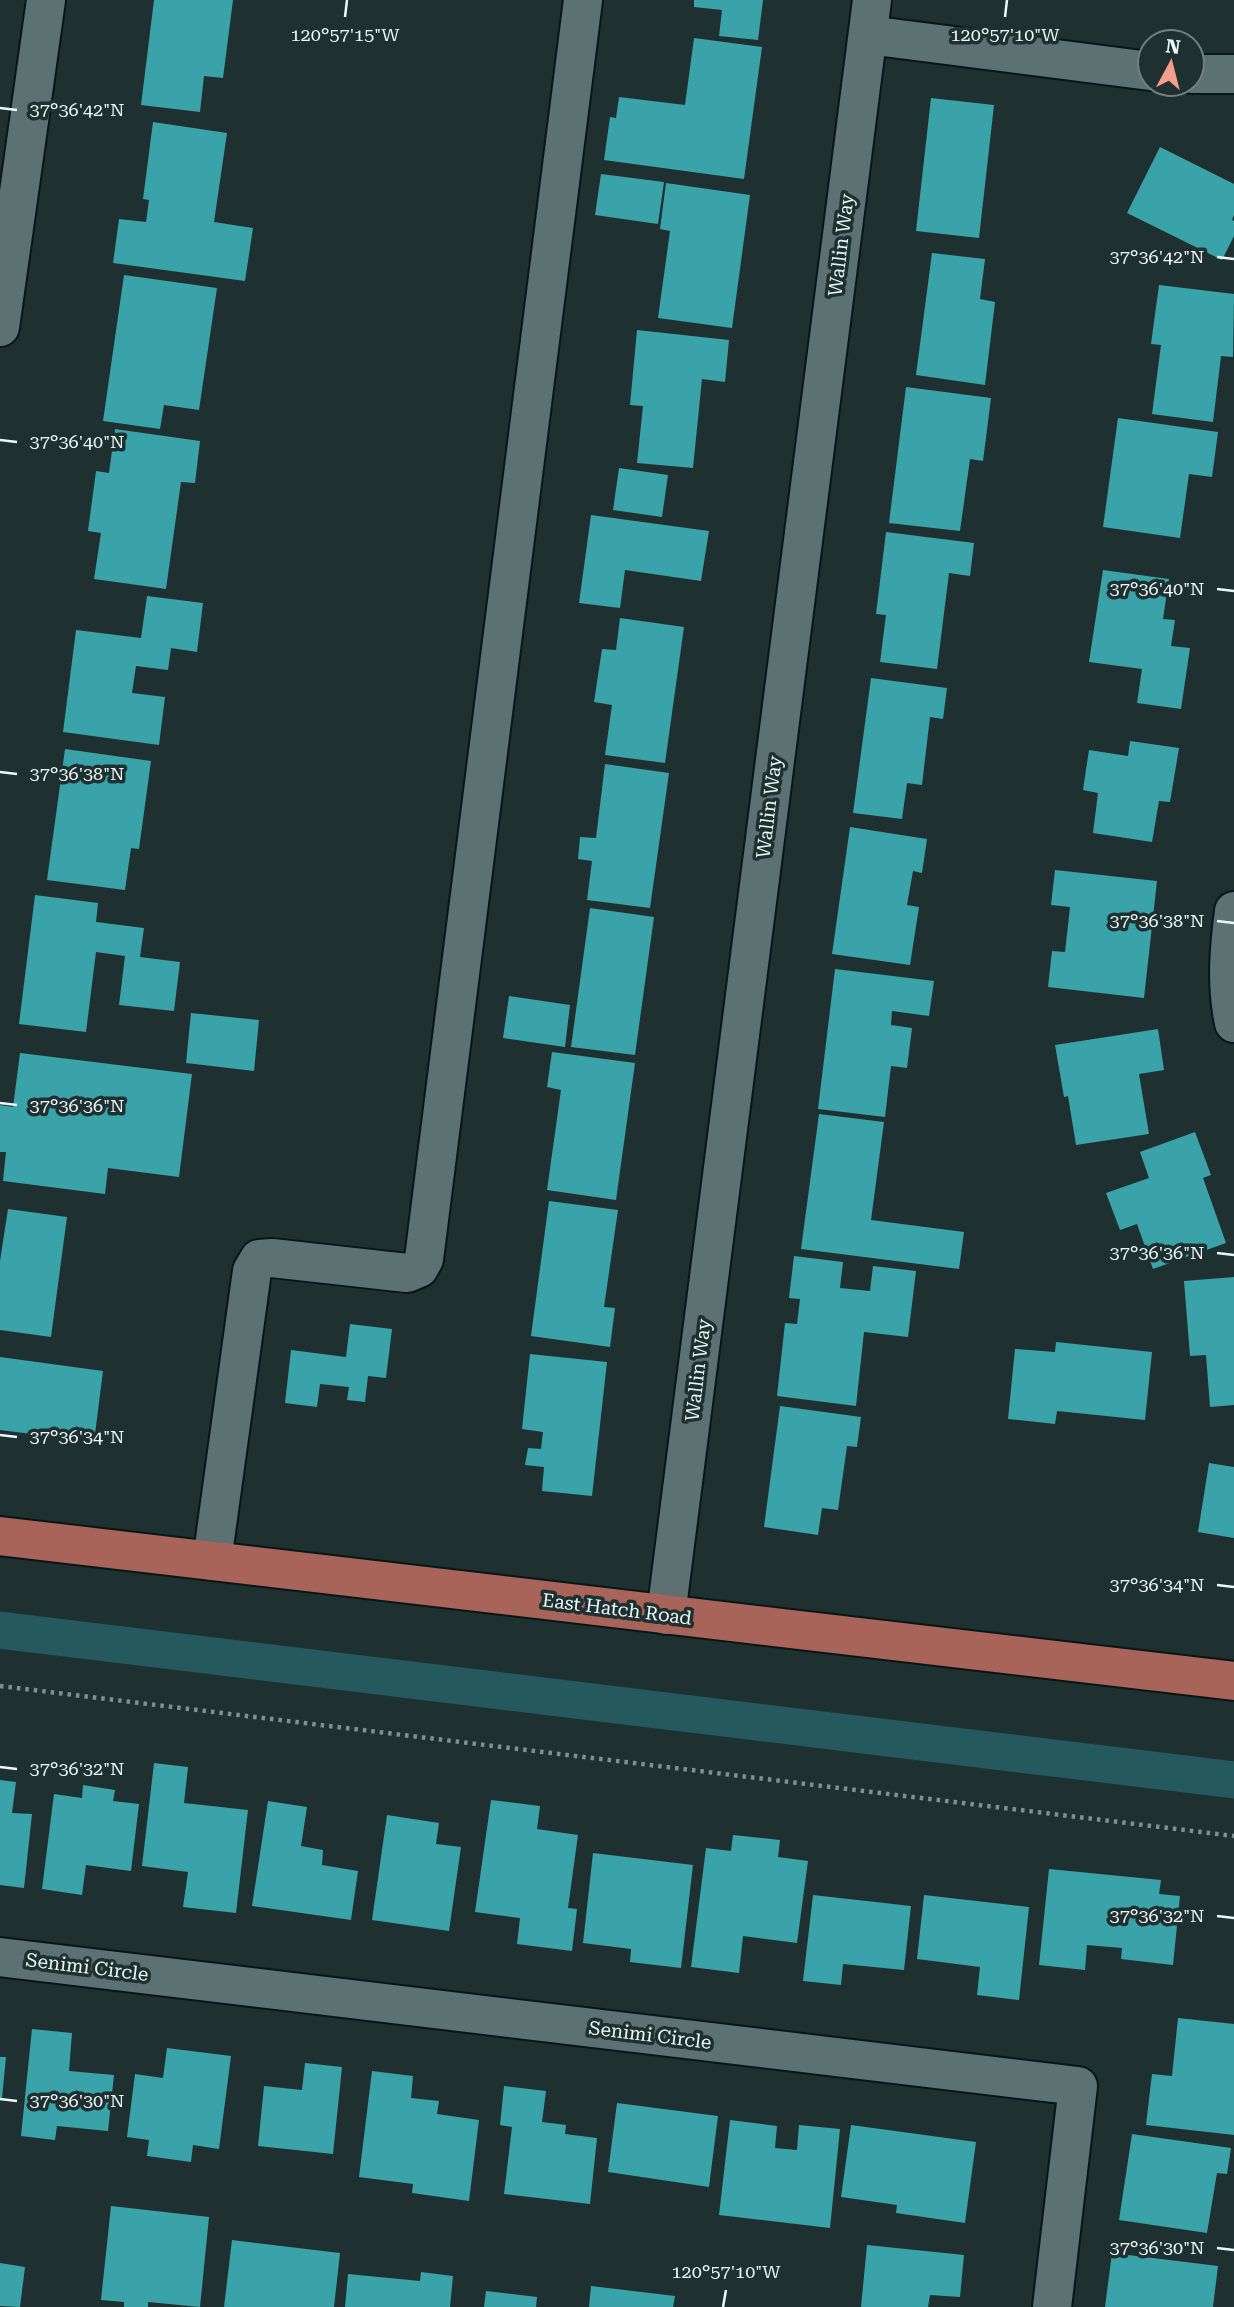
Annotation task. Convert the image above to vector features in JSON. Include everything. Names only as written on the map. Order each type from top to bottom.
[{"type":"main road","name":"East Hatch Road","points":[[0,1536],[1234,1681]]},
{"type":"street","points":[[0,327],[46,0]]},
{"type":"street","points":[[212,1560],[252,1271],[260,1259],[272,1258],[407,1273],[419,1268],[424,1259],[583,0]]},
{"type":"street","points":[[870,18],[1136,68]]},
{"type":"street","name":"Wallin Way","points":[[666,1615],[870,18]]},
{"type":"street","points":[[1206,74],[1234,74]]},
{"type":"street","points":[[1234,911],[1228,954],[1234,1023]]},
{"type":"street","name":"Senimi Circle","points":[[0,1957],[1078,2085],[1052,2307]]},
{"type":"path","points":[[0,1686],[1234,1836]]},
{"type":"building","points":[[154,0],[233,0],[223,78],[204,76],[200,112],[141,105]]},
{"type":"building","points":[[694,0],[763,0],[758,40],[719,36],[722,10],[694,7]]},
{"type":"building","points":[[694,38],[762,47],[744,179],[604,160],[610,117],[616,118],[619,97],[685,105]]},
{"type":"building","points":[[931,98],[994,105],[979,238],[916,231]]},
{"type":"building","points":[[153,122],[227,133],[214,222],[253,228],[245,281],[113,263],[119,219],[146,222],[149,200],[143,199]]},
{"type":"building","points":[[1160,147],[1234,184],[1234,236],[1222,260],[1127,213]]},
{"type":"building","points":[[601,174],[664,182],[658,224],[595,215]]},
{"type":"building","points":[[666,183],[750,195],[732,328],[658,318],[670,231],[660,229]]},
{"type":"building","points":[[932,253],[985,259],[980,299],[995,302],[985,385],[916,375]]},
{"type":"building","points":[[124,275],[217,288],[199,410],[164,405],[160,429],[103,421]]},
{"type":"building","points":[[1159,285],[1234,294],[1233,357],[1221,356],[1213,422],[1152,414],[1161,345],[1151,344]]},
{"type":"building","points":[[637,330],[729,340],[725,382],[702,379],[693,468],[637,463],[643,406],[630,405]]},
{"type":"building","points":[[906,387],[991,398],[983,461],[970,459],[960,531],[889,523]]},
{"type":"building","points":[[1118,418],[1218,432],[1212,477],[1189,474],[1180,538],[1103,527]]},
{"type":"building","points":[[115,429],[200,441],[195,483],[181,482],[166,589],[94,579],[101,533],[88,531],[96,471],[109,473]]},
{"type":"building","points":[[619,468],[668,475],[662,517],[613,510]]},
{"type":"building","points":[[591,515],[709,531],[701,581],[625,570],[620,608],[579,603]]},
{"type":"building","points":[[886,532],[974,543],[970,576],[949,573],[937,669],[880,662],[886,615],[876,614]]},
{"type":"building","points":[[1103,570],[1169,579],[1163,619],[1175,620],[1171,646],[1190,648],[1181,709],[1137,703],[1142,669],[1089,662]]},
{"type":"building","points":[[147,596],[203,603],[197,652],[171,648],[168,670],[136,666],[132,693],[165,697],[159,745],[63,732],[76,630],[141,638]]},
{"type":"building","points":[[620,618],[684,627],[665,763],[605,755],[612,705],[594,702],[602,649],[616,650]]},
{"type":"building","points":[[871,678],[947,688],[943,719],[930,717],[922,785],[907,783],[902,819],[853,813]]},
{"type":"building","points":[[1130,741],[1179,748],[1170,802],[1159,801],[1152,842],[1093,833],[1098,793],[1083,790],[1089,750],[1128,756]]},
{"type":"building","points":[[65,749],[151,761],[139,849],[131,848],[125,890],[47,880]]},
{"type":"building","points":[[605,764],[669,773],[650,908],[587,900],[592,861],[578,859],[580,837],[596,838]]},
{"type":"building","points":[[850,827],[927,839],[922,873],[913,871],[907,905],[919,907],[910,965],[832,954]]},
{"type":"building","points":[[1055,870],[1157,881],[1144,998],[1048,987],[1052,951],[1065,952],[1070,907],[1051,905]]},
{"type":"building","points":[[35,895],[98,903],[96,922],[144,928],[140,957],[180,962],[174,1011],[119,1005],[125,956],[96,952],[86,1032],[19,1024]]},
{"type":"building","points":[[590,908],[654,917],[635,1055],[571,1047]]},
{"type":"building","points":[[835,969],[934,981],[929,1016],[892,1011],[891,1025],[912,1028],[907,1068],[891,1066],[885,1117],[818,1109]]},
{"type":"building","points":[[509,996],[570,1005],[565,1047],[503,1038]]},
{"type":"building","points":[[191,1013],[259,1020],[254,1071],[186,1063]]},
{"type":"building","points":[[1158,1029],[1164,1070],[1139,1074],[1149,1134],[1076,1145],[1068,1096],[1064,1097],[1055,1045]]},
{"type":"building","points":[[552,1052],[635,1063],[616,1200],[547,1190],[561,1090],[547,1087]]},
{"type":"building","points":[[20,1053],[192,1074],[179,1177],[108,1168],[105,1194],[3,1181],[6,1152],[0,1152],[0,1105],[13,1107]]},
{"type":"building","points":[[819,1114],[884,1122],[871,1220],[964,1232],[959,1269],[801,1249]]},
{"type":"building","points":[[1195,1132],[1211,1175],[1203,1178],[1226,1243],[1153,1269],[1137,1224],[1120,1230],[1106,1193],[1149,1178],[1140,1152]]},
{"type":"building","points":[[549,1201],[618,1210],[604,1307],[615,1308],[610,1347],[531,1336]]},
{"type":"building","points":[[8,1209],[67,1217],[51,1337],[0,1330],[0,1261]]},
{"type":"building","points":[[794,1256],[843,1262],[840,1288],[870,1291],[873,1266],[916,1271],[908,1337],[864,1332],[856,1406],[777,1396],[785,1323],[797,1324],[800,1299],[789,1298]]},
{"type":"building","points":[[1234,1277],[1234,1405],[1210,1407],[1206,1355],[1190,1356],[1184,1281]]},
{"type":"building","points":[[350,1324],[392,1329],[386,1378],[368,1376],[365,1402],[347,1400],[349,1387],[320,1384],[317,1407],[285,1403],[291,1350],[346,1357]]},
{"type":"building","points":[[1056,1342],[1152,1352],[1145,1420],[1057,1411],[1055,1424],[1008,1419],[1015,1349],[1055,1352]]},
{"type":"building","points":[[530,1354],[607,1362],[592,1496],[542,1491],[544,1467],[525,1465],[528,1448],[541,1449],[543,1432],[522,1429]]},
{"type":"building","points":[[0,1357],[103,1371],[94,1442],[0,1430]]},
{"type":"building","points":[[780,1406],[861,1417],[857,1447],[847,1446],[838,1510],[822,1508],[818,1535],[764,1527]]},
{"type":"building","points":[[1209,1463],[1234,1467],[1234,1538],[1198,1532]]},
{"type":"building","points":[[154,1763],[188,1767],[184,1803],[248,1810],[236,1913],[183,1907],[188,1872],[142,1866]]},
{"type":"building","points":[[0,1780],[16,1782],[12,1813],[32,1814],[24,1888],[0,1885]]},
{"type":"building","points":[[83,1785],[115,1790],[113,1801],[139,1804],[131,1871],[86,1865],[82,1895],[42,1889],[54,1794],[82,1798]]},
{"type":"building","points":[[491,1800],[540,1806],[537,1829],[578,1835],[568,1908],[577,1909],[572,1951],[517,1944],[520,1918],[475,1912]]},
{"type":"building","points":[[268,1801],[307,1807],[301,1846],[323,1850],[322,1865],[358,1871],[351,1920],[252,1906]]},
{"type":"building","points":[[387,1815],[439,1823],[436,1844],[461,1847],[449,1931],[372,1920]]},
{"type":"building","points":[[733,1835],[780,1840],[778,1857],[808,1861],[797,1943],[743,1936],[739,1973],[691,1967],[706,1848],[731,1851]]},
{"type":"building","points":[[593,1853],[693,1865],[681,1968],[630,1962],[631,1949],[583,1943]]},
{"type":"building","points":[[1049,1869],[1161,1880],[1159,1894],[1180,1896],[1173,1965],[1121,1959],[1122,1948],[1087,1945],[1085,1970],[1039,1965]]},
{"type":"building","points":[[813,1895],[911,1906],[904,1970],[843,1964],[841,1985],[803,1981]]},
{"type":"building","points":[[924,1895],[1029,1907],[1019,2000],[977,1995],[980,1967],[917,1959]]},
{"type":"building","points":[[1178,2018],[1234,2024],[1234,2135],[1146,2125],[1152,2074],[1172,2076]]},
{"type":"building","points":[[32,2029],[72,2033],[69,2071],[114,2075],[108,2131],[57,2126],[55,2140],[21,2136]]},
{"type":"building","points":[[167,2048],[231,2056],[219,2149],[193,2145],[191,2162],[147,2156],[149,2140],[127,2137],[135,2074],[163,2078]]},
{"type":"building","points":[[0,2057],[6,2057],[2,2098],[0,2098]]},
{"type":"building","points":[[305,2063],[342,2067],[333,2154],[258,2146],[264,2086],[302,2090]]},
{"type":"building","points":[[372,2071],[413,2076],[411,2098],[439,2101],[437,2114],[479,2120],[469,2201],[412,2193],[413,2184],[359,2177]]},
{"type":"building","points":[[504,2086],[546,2091],[542,2122],[566,2125],[565,2134],[597,2138],[590,2204],[504,2194],[512,2127],[500,2125]]},
{"type":"building","points":[[617,2103],[718,2116],[709,2187],[608,2172]]},
{"type":"building","points":[[730,2120],[777,2126],[775,2148],[797,2150],[799,2125],[840,2129],[830,2228],[719,2215]]},
{"type":"building","points":[[851,2125],[976,2142],[965,2223],[896,2213],[897,2205],[841,2197]]},
{"type":"building","points":[[1132,2134],[1231,2148],[1227,2174],[1217,2173],[1207,2233],[1119,2220]]},
{"type":"building","points":[[111,2206],[209,2217],[200,2307],[148,2302],[148,2307],[124,2307],[124,2302],[101,2300]]},
{"type":"building","points":[[232,2240],[340,2253],[334,2307],[224,2307]]},
{"type":"building","points":[[867,2245],[964,2255],[960,2297],[930,2295],[928,2307],[861,2307]]},
{"type":"building","points":[[1112,2253],[1218,2266],[1213,2307],[1105,2307]]},
{"type":"building","points":[[0,2263],[25,2267],[20,2307],[0,2306]]},
{"type":"building","points":[[421,2272],[453,2276],[450,2307],[345,2307],[348,2274],[420,2281]]},
{"type":"building","points":[[591,2286],[675,2296],[673,2307],[589,2307]]},
{"type":"building","points":[[486,2291],[537,2297],[536,2307],[484,2307]]},
{"type":"waterway","points":[[0,1630],[1234,1780]]}]
